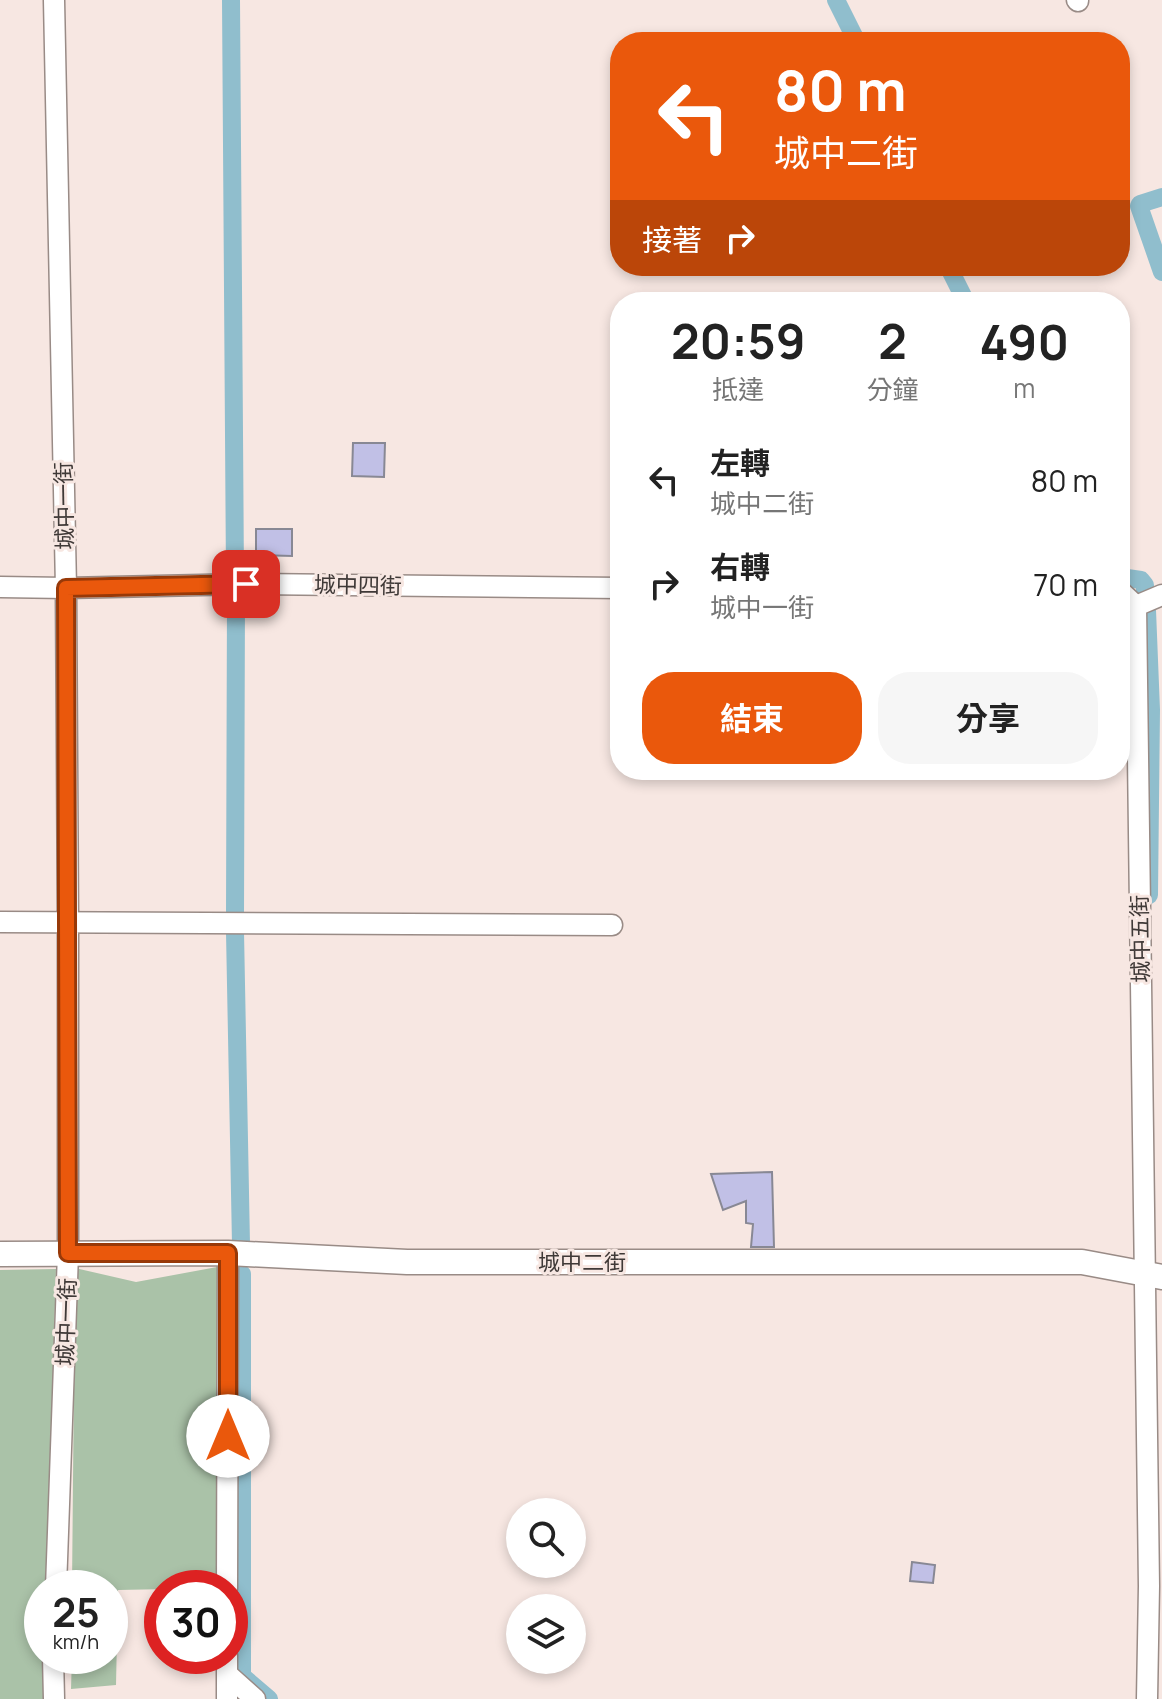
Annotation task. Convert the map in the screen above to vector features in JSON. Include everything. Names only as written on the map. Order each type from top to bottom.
[{"type":"street","name":"城中一街","points":[[54,0],[66,588],[68,924],[68,1253],[57,1570]]},
{"type":"street","name":"城中四街","points":[[0,587],[246,584],[610,588]]},
{"type":"street","points":[[1130,600],[1136,606],[1162,595]]},
{"type":"street","name":"城中五街","points":[[1136,606],[1153,1275],[1147,1699]]},
{"type":"street","points":[[0,922],[612,925]]},
{"type":"street","points":[[227,1570],[228,1253]]},
{"type":"street","name":"城中二街","points":[[0,1254],[228,1253],[407,1262],[1082,1262],[1153,1275]]},
{"type":"street","points":[[53,1674],[54,1699]]},
{"type":"street","points":[[227,1674],[227,1699]]},
{"type":"street","points":[[234,1674],[255,1699]]},
{"type":"green space","points":[[217,1267],[220,1570],[144,1570],[144,1589],[128,1590],[128,1570],[72,1570],[75,1268],[136,1282]]},
{"type":"green space","points":[[56,1269],[48,1570],[24,1570],[24,1674],[44,1674],[45,1699],[0,1699],[0,1270]]},
{"type":"green space","points":[[71,1674],[116,1674],[116,1685],[71,1689]]},
{"type":"building","points":[[353,443],[385,443],[384,477],[352,476]]},
{"type":"building","points":[[256,529],[292,529],[292,556],[256,555]]},
{"type":"building","points":[[772,1172],[774,1247],[751,1247],[753,1224],[746,1223],[746,1201],[723,1210],[711,1174]]},
{"type":"building","points":[[912,1562],[935,1565],[933,1583],[910,1581]]},
{"type":"waterway","points":[[231,0],[235,578]]},
{"type":"waterway","points":[[836,0],[852,32]]},
{"type":"waterway","points":[[1162,197],[1139,206],[1162,272]]},
{"type":"waterway","points":[[953,276],[961,292]]},
{"type":"waterway","points":[[1130,578],[1141,580],[1145,593]]},
{"type":"waterway","points":[[235,915],[236,597]]},
{"type":"waterway","points":[[1147,610],[1151,710],[1149,895]]},
{"type":"waterway","points":[[235,932],[241,1244]]},
{"type":"waterway","points":[[242,1274],[242,1676],[269,1699]]},
{"type":"route","points":[[228,1436],[228,1253],[68,1253],[66,588],[246,584]]}]
